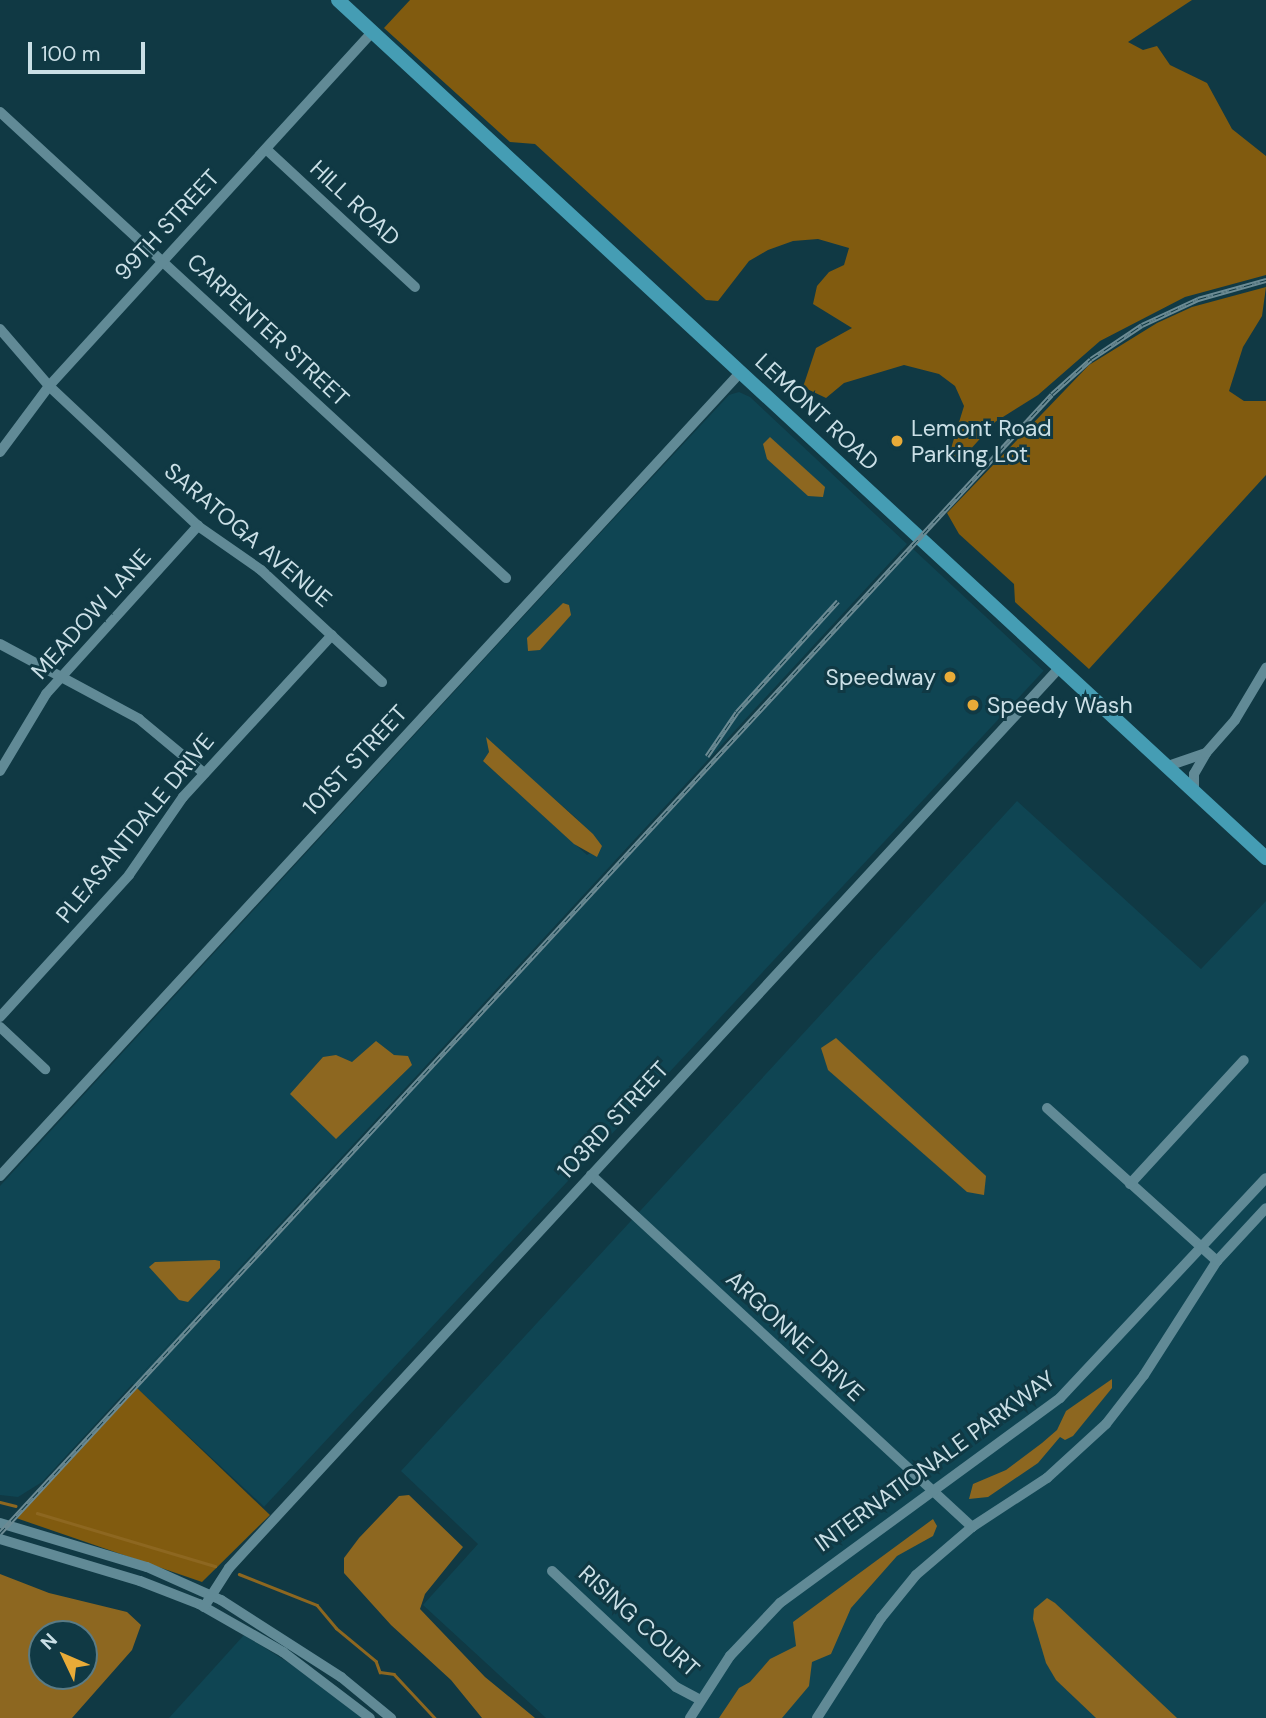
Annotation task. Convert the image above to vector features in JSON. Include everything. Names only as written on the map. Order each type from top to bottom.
[{"type":"main road","name":"LEMONT ROAD","points":[[338,0],[1266,858]]},
{"type":"street","name":"99TH STREET","points":[[0,452],[49,386],[372,32]]},
{"type":"street","name":"CARPENTER STREET","points":[[0,112],[506,579]]},
{"type":"street","name":"HILL ROAD","points":[[266,149],[415,287]]},
{"type":"street","name":"SARATOGA AVENUE","points":[[0,329],[49,386],[198,526],[261,570],[382,682]]},
{"type":"street","name":"101ST STREET","points":[[0,1176],[741,372]]},
{"type":"street","name":"MEADOW LANE","points":[[0,771],[33,712],[61,677],[198,526]]},
{"type":"street","name":"PLEASANTDALE DRIVE","points":[[0,1017],[112,896],[204,773],[332,635]]},
{"type":"street","points":[[0,644],[148,725],[204,773]]},
{"type":"street","name":"103RD STREET","points":[[204,1607],[229,1567],[1060,667]]},
{"type":"street","points":[[1194,790],[1194,774],[1206,753],[1235,720],[1266,668]]},
{"type":"street","points":[[1168,766],[1206,753]]},
{"type":"street","points":[[0,1027],[45,1069]]},
{"type":"street","points":[[1130,1184],[1244,1060]]},
{"type":"street","points":[[1046,1108],[1217,1261]]},
{"type":"street","name":"ARGONNE DRIVE","points":[[591,1175],[972,1527]]},
{"type":"street","name":"INTERNATIONALE PARKWAY","points":[[690,1718],[730,1656],[780,1603],[1060,1398],[1266,1178]]},
{"type":"street","points":[[817,1718],[892,1603],[933,1558],[972,1527],[1047,1478],[1106,1424],[1144,1375],[1217,1261],[1266,1208]]},
{"type":"street","points":[[0,1522],[147,1567],[210,1595],[341,1677],[391,1718]]},
{"type":"street","points":[[0,1539],[140,1581],[204,1607],[283,1652],[370,1718]]},
{"type":"street","name":"RISING COURT","points":[[552,1571],[676,1687],[700,1700]]},
{"type":"shaded area","points":[[410,0],[1192,0],[1128,42],[1143,50],[1157,46],[1170,65],[1207,83],[1232,129],[1266,156],[1266,275],[1185,297],[1100,341],[1038,395],[995,422],[960,461],[949,455],[964,406],[955,386],[939,374],[904,365],[844,383],[826,398],[803,387],[816,348],[852,328],[813,304],[817,286],[829,272],[844,265],[849,248],[818,239],[793,241],[768,250],[749,261],[718,301],[706,300],[535,144],[510,142],[384,28]]},
{"type":"shaded area","points":[[1266,287],[1262,316],[1243,347],[1229,391],[1244,401],[1266,401],[1266,475],[1089,669],[1015,602],[1014,584],[959,534],[947,513],[1089,365],[1157,323],[1192,307]]},
{"type":"shaded area","points":[[739,392],[750,397],[907,544],[42,1482],[18,1497],[0,1495],[0,1186],[729,395]],"holes":[[[487,740],[575,817],[602,846],[587,855],[483,761],[489,752]]]},
{"type":"shaded area","points":[[770,437],[825,487],[823,497],[808,496],[767,459],[763,444]]},
{"type":"shaded area","points":[[912,548],[1044,671],[264,1507],[132,1384]]},
{"type":"shaded area","points":[[563,603],[569,605],[571,615],[540,650],[528,651],[527,638]]},
{"type":"shaded area","points":[[486,737],[593,834],[602,846],[597,857],[574,844],[483,761],[489,752]]},
{"type":"shaded area","points":[[1017,801],[1201,969],[1266,901],[1266,1718],[546,1718],[423,1605],[478,1544],[401,1471]]},
{"type":"shaded area","points":[[836,1038],[986,1176],[984,1195],[967,1192],[828,1070],[821,1048]]},
{"type":"shaded area","points":[[376,1041],[394,1055],[408,1056],[412,1065],[336,1139],[290,1094],[323,1057],[336,1055],[352,1062]]},
{"type":"shaded area","points":[[220,1261],[220,1268],[188,1302],[179,1300],[149,1267],[155,1262]]},
{"type":"shaded area","points":[[1112,1379],[1112,1388],[1073,1436],[1065,1440],[1060,1437],[1038,1463],[988,1497],[969,1499],[973,1484],[1006,1470],[1042,1443],[1057,1430],[1066,1411]]},
{"type":"shaded area","points":[[137,1388],[270,1515],[202,1582],[16,1518]]},
{"type":"shaded area","points":[[409,1495],[463,1547],[425,1594],[420,1609],[485,1677],[535,1718],[482,1718],[451,1680],[391,1625],[344,1573],[344,1558],[359,1538],[399,1496]]},
{"type":"shaded area","points":[[933,1519],[937,1526],[933,1536],[897,1556],[851,1608],[831,1654],[812,1662],[809,1686],[782,1718],[719,1718],[739,1688],[750,1682],[770,1659],[796,1646],[793,1622]]},
{"type":"shaded area","points":[[0,1574],[49,1593],[127,1612],[141,1625],[132,1650],[98,1689],[98,1620],[28,1620],[28,1690],[97,1690],[72,1718],[0,1718]]},
{"type":"shaded area","points":[[1047,1598],[1177,1718],[1096,1718],[1056,1680],[1046,1663],[1033,1619],[1034,1609]]},
{"type":"shaded area","points":[[244,1635],[294,1666],[362,1718],[169,1718]]},
{"type":"waterway","points":[[0,1502],[16,1506]]},
{"type":"waterway","points":[[37,1513],[215,1566]]},
{"type":"waterway","points":[[239,1574],[317,1605],[336,1628],[376,1661],[380,1672],[394,1674],[435,1718]]},
{"type":"railway","points":[[0,1533],[1052,394],[1091,359],[1142,325],[1198,299],[1266,280]]},
{"type":"railway","points":[[707,756],[737,712],[838,601]]},
{"type":"place","name":"Lemont Road Parking Lot","points":[[897,441]]},
{"type":"place","name":"Speedway","points":[[950,677]]},
{"type":"place","name":"Speedy Wash","points":[[973,705]]}]
